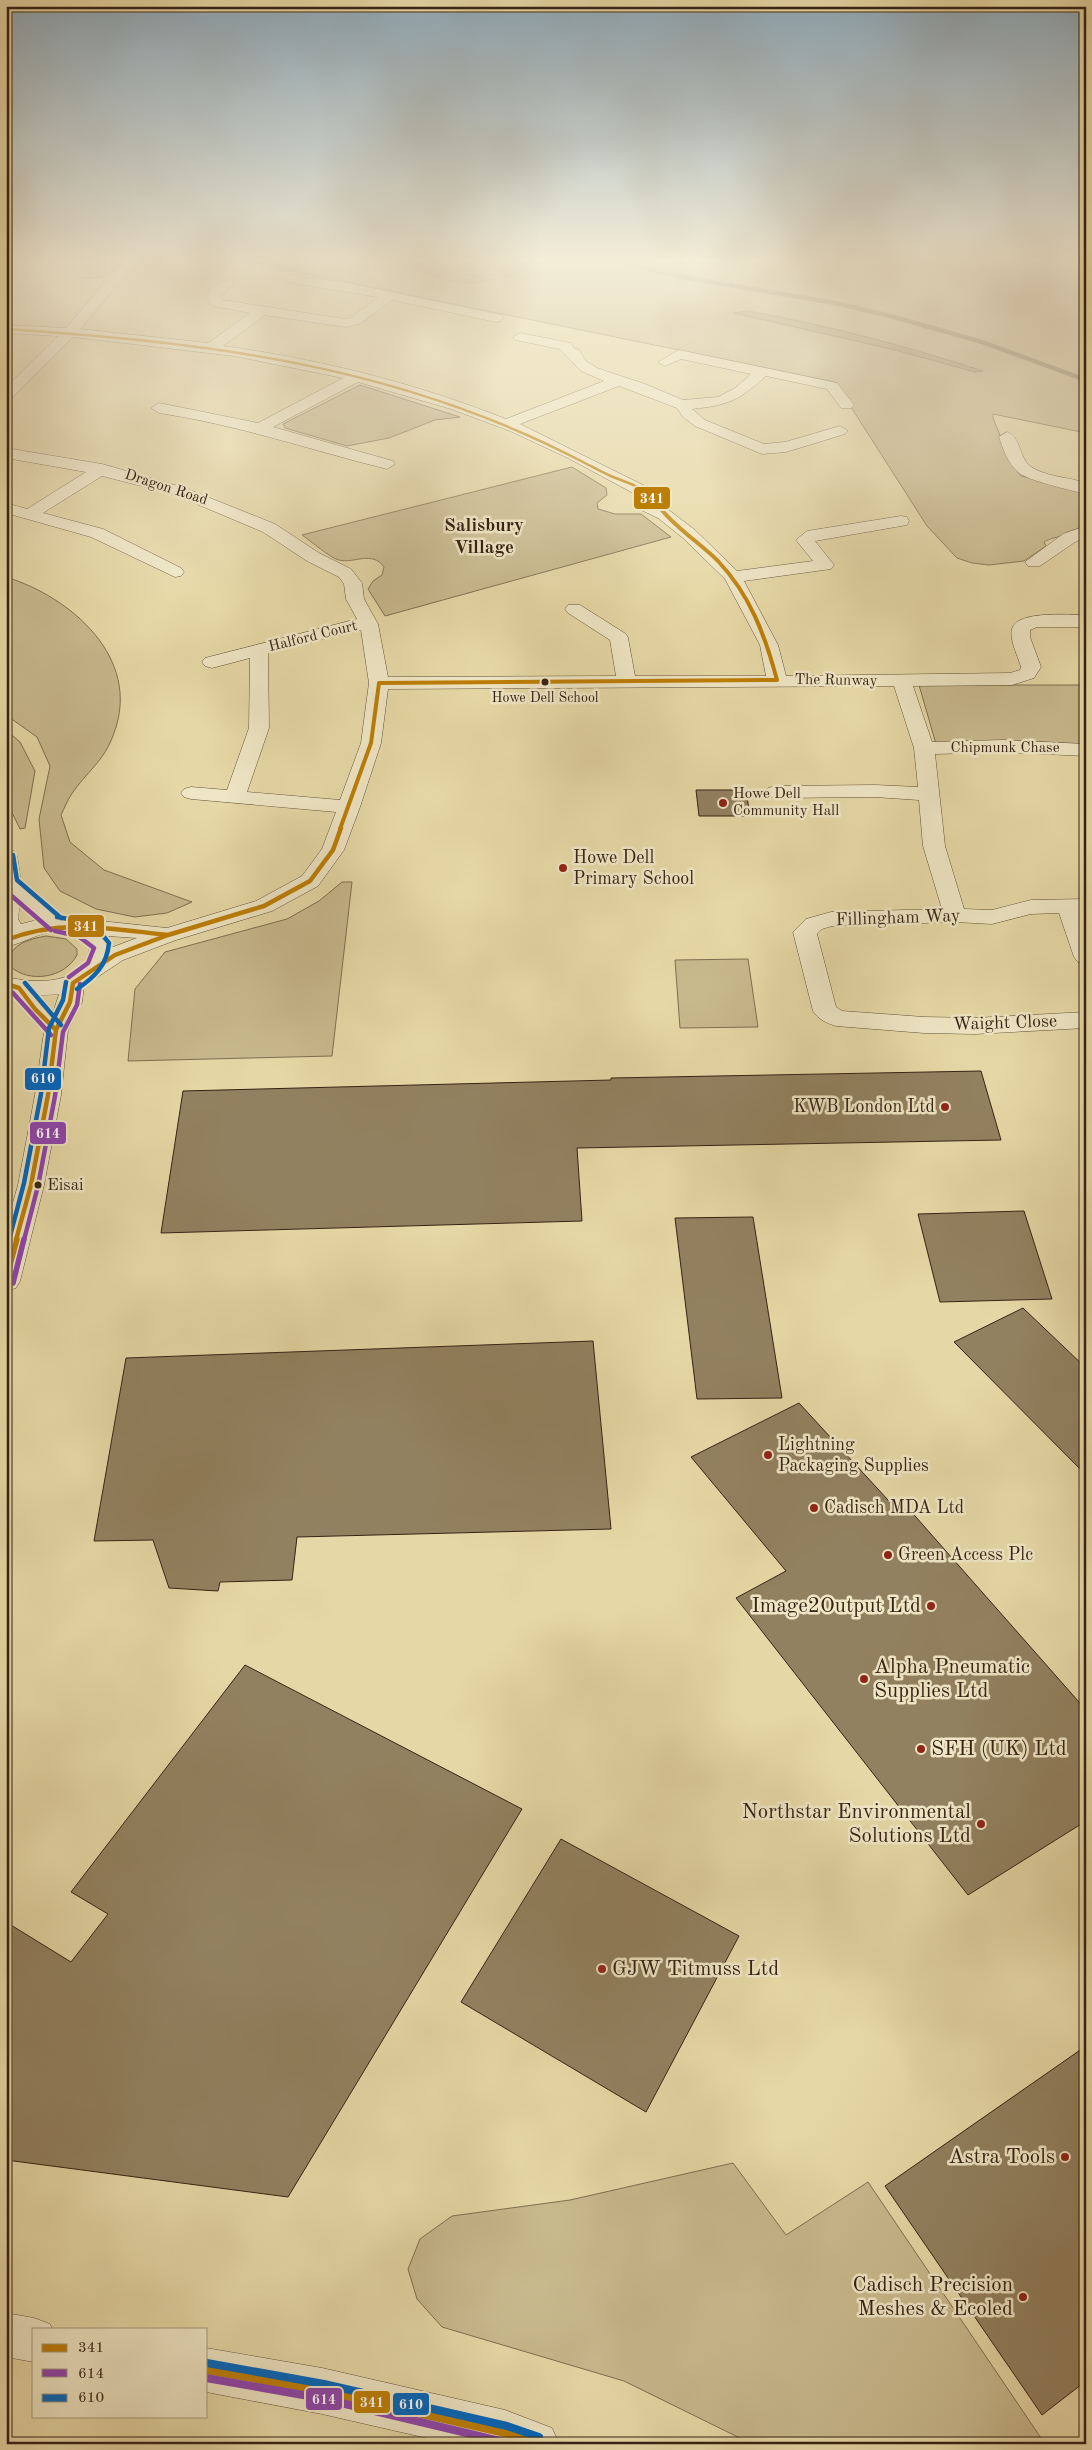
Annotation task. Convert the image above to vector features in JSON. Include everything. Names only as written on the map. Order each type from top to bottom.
[{"type":"street","points":[[6,396],[26,376]]},
{"type":"street","points":[[261,427],[356,376]]},
{"type":"street","points":[[358,376],[425,395],[507,424],[578,456],[614,478],[626,495],[664,514],[689,534],[733,577],[769,645],[777,680]]},
{"type":"street","points":[[605,376],[640,387],[661,398],[682,405],[721,401],[740,391],[757,376]]},
{"type":"street","points":[[784,376],[832,386],[846,405]]},
{"type":"street","points":[[507,424],[618,381]]},
{"type":"street","points":[[682,405],[688,414],[700,423],[762,449],[786,447],[840,431]]},
{"type":"street","points":[[159,408],[211,415],[261,427],[388,464]]},
{"type":"street","points":[[1006,437],[1020,467],[1028,473],[1078,484],[1086,488]]},
{"type":"street","name":"Dragon Road","points":[[6,453],[102,469],[147,481],[209,502],[269,528],[313,557],[320,576],[355,599],[368,624],[379,683],[371,743],[349,807],[334,850],[310,882],[264,906],[168,935],[116,955],[82,977]]},
{"type":"street","points":[[30,514],[102,469]]},
{"type":"street","points":[[6,508],[97,533],[174,572]]},
{"type":"street","points":[[733,577],[825,566],[805,540],[813,535],[901,521]]},
{"type":"street","points":[[1034,562],[1069,538],[1086,531]]},
{"type":"street","points":[[574,608],[619,638],[626,680]]},
{"type":"street","name":"The Runway","points":[[379,683],[626,680],[902,682],[1012,679],[1027,674],[1031,667],[1021,637],[1021,628],[1026,624],[1033,621],[1086,621]]},
{"type":"street","name":"Halford Court","points":[[212,662],[355,625],[368,624]]},
{"type":"street","name":"Halford Court","points":[[235,797],[259,728],[259,650]]},
{"type":"street","points":[[902,682],[924,748],[934,846],[955,915]]},
{"type":"street","name":"Chipmunk Chase","points":[[924,748],[1003,746],[1086,750]]},
{"type":"street","points":[[775,792],[875,791],[930,794]]},
{"type":"street","points":[[191,793],[349,807]]},
{"type":"street","points":[[6,856],[10,884],[8,919],[10,937]]},
{"type":"street","points":[[6,1282],[31,1185],[48,1095],[56,1030],[82,977],[101,957],[102,945],[92,933],[67,925],[10,884]]},
{"type":"street","points":[[1077,906],[1086,957]]},
{"type":"street","name":"Fillingham Way","points":[[924,1025],[836,1018],[825,1011],[805,932],[814,924],[831,919],[955,915],[992,917],[1031,907],[1077,906]]},
{"type":"street","name":"Dragon Road","points":[[10,937],[34,927],[67,925],[168,935]]},
{"type":"street","points":[[13,986],[49,989],[82,977]]},
{"type":"street","points":[[13,986],[56,1030]]},
{"type":"street","name":"Waight Close","points":[[924,1025],[975,1026],[1086,1020]]},
{"type":"street","points":[[6,2335],[32,2340]]},
{"type":"street","points":[[208,2370],[322,2391],[505,2433],[536,2444]]},
{"type":"shaded area","points":[[807,376],[1086,376],[1086,433],[993,414],[1012,465],[1021,476],[1078,488],[1085,504],[1085,521],[1077,530],[1044,542],[1046,546],[1024,561],[989,565],[972,563],[957,558],[927,526],[835,382]]},
{"type":"shaded area","points":[[360,385],[460,417],[435,420],[389,438],[347,446],[285,428],[283,424]]},
{"type":"shaded area","points":[[572,467],[606,488],[607,495],[597,503],[598,509],[615,514],[641,514],[671,537],[385,616],[368,589],[373,581],[382,575],[384,567],[379,562],[368,558],[345,561],[335,559],[302,535]]},
{"type":"shaded area","points":[[6,577],[30,586],[54,599],[76,615],[95,634],[109,656],[118,680],[120,706],[110,743],[100,759],[71,795],[61,815],[70,842],[104,870],[192,902],[167,913],[135,917],[96,909],[60,891],[44,868],[39,819],[50,766],[37,737],[6,715]]},
{"type":"shaded area","points":[[919,685],[1086,685],[1086,744],[936,744]]},
{"type":"shaded area","points":[[6,730],[20,742],[35,771],[25,828],[20,829],[6,800]]},
{"type":"shaded area","points":[[342,882],[352,882],[332,1056],[128,1061],[135,989],[165,952],[287,919],[319,901]]},
{"type":"shaded area","points":[[46,936],[66,939],[77,949],[77,955],[64,969],[46,976],[36,976],[18,972],[10,966],[10,959],[15,948],[26,941]]},
{"type":"shaded area","points":[[748,959],[758,1027],[680,1028],[675,960]]},
{"type":"shaded area","points":[[733,2163],[786,2235],[868,2182],[1043,2441],[1040,2444],[752,2444],[624,2381],[442,2327],[417,2299],[408,2269],[420,2239],[452,2216],[570,2200]]},
{"type":"building","name":"Howe Dell Community Hall","points":[[696,790],[746,790],[750,816],[699,816]]},
{"type":"building","points":[[981,1071],[1001,1140],[577,1148],[582,1221],[161,1233],[183,1091],[611,1080],[611,1078]]},
{"type":"building","points":[[1024,1211],[1052,1299],[940,1302],[918,1214]]},
{"type":"building","points":[[753,1217],[782,1398],[697,1399],[675,1218]]},
{"type":"building","points":[[1023,1308],[1086,1368],[1086,1475],[954,1342]]},
{"type":"building","points":[[593,1341],[611,1529],[297,1537],[292,1580],[220,1582],[218,1591],[169,1588],[153,1540],[94,1541],[126,1358]]},
{"type":"building","points":[[799,1403],[899,1512],[908,1508],[1086,1710],[1086,1821],[968,1895],[736,1598],[786,1571],[691,1457]]},
{"type":"building","points":[[245,1665],[522,1809],[288,2197],[6,2160],[6,1922],[71,1962],[108,1914],[71,1892]]},
{"type":"building","name":"GJW Titmuss Ltd","points":[[561,1839],[739,1936],[646,2112],[461,2002]]},
{"type":"building","name":"Cadisch Precision Meshes & Ecoled","points":[[1086,2046],[1086,2381],[1042,2415],[885,2186]]},
{"type":"waterway","points":[[1076,376],[1086,380]]},
{"type":"transit line","name":"341","points":[[358,376],[390,384],[464,407],[536,437],[649,494],[663,512],[717,560],[737,583],[766,638],[777,680]]},
{"type":"transit line","name":"341","points":[[379,683],[777,680]]},
{"type":"transit line","name":"341","points":[[6,1280],[31,1185],[48,1095],[56,1030],[70,1002],[73,983],[115,955],[168,935],[264,906],[310,881],[333,850],[371,743],[379,683]]},
{"type":"transit line","name":"610","points":[[13,855],[17,880],[61,918]]},
{"type":"transit line","name":"614","points":[[6,891],[51,930]]},
{"type":"transit line","name":"610","points":[[57,917],[72,919],[93,927],[109,943],[104,965],[95,976],[77,989]]},
{"type":"transit line","name":"341","points":[[6,940],[25,932],[65,926],[86,926],[168,935]]},
{"type":"transit line","name":"614","points":[[55,931],[78,936],[94,948],[88,963],[69,977]]},
{"type":"transit line","name":"610","points":[[6,1250],[24,1183],[41,1094],[49,1028],[63,1000],[66,982]]},
{"type":"transit line","name":"610","points":[[25,983],[41,1004],[61,1025]]},
{"type":"transit line","name":"341","points":[[6,984],[19,988],[35,1009],[56,1030]]},
{"type":"transit line","name":"614","points":[[13,1283],[38,1186],[55,1096],[63,1032],[77,1005],[80,984]]},
{"type":"transit line","name":"614","points":[[13,993],[51,1035]]},
{"type":"transit line","name":"610","points":[[208,2363],[324,2384],[507,2426],[539,2437]]},
{"type":"transit line","name":"341","points":[[208,2370],[322,2391],[505,2433],[535,2444]]},
{"type":"transit line","name":"614","points":[[208,2378],[320,2398],[513,2444]]},
{"type":"place","name":"Howe Dell School","points":[[545,682]]},
{"type":"place","name":"Howe Dell Community Hall","points":[[723,803]]},
{"type":"place","name":"Howe Dell Primary School","points":[[563,868]]},
{"type":"place","name":"KWB London Ltd","points":[[945,1107]]},
{"type":"place","name":"Eisai","points":[[38,1185]]},
{"type":"place","name":"Lightning Packaging Supplies","points":[[768,1455]]},
{"type":"place","name":"Cadisch MDA Ltd","points":[[814,1508]]},
{"type":"place","name":"Green Access Plc","points":[[888,1555]]},
{"type":"place","name":"Image2Output Ltd","points":[[931,1606]]},
{"type":"place","name":"Alpha Pneumatic Supplies Ltd","points":[[864,1679]]},
{"type":"place","name":"SFH (UK) Ltd","points":[[921,1749]]},
{"type":"place","name":"Northstar Environmental Solutions Ltd","points":[[981,1824]]},
{"type":"place","name":"GJW Titmuss Ltd","points":[[602,1969]]},
{"type":"place","name":"Astra Tools","points":[[1065,2157]]},
{"type":"place","name":"Cadisch Precision Meshes & Ecoled","points":[[1023,2297]]},
{"type":"district","name":"Salisbury Village","points":[[484,537]]}]
